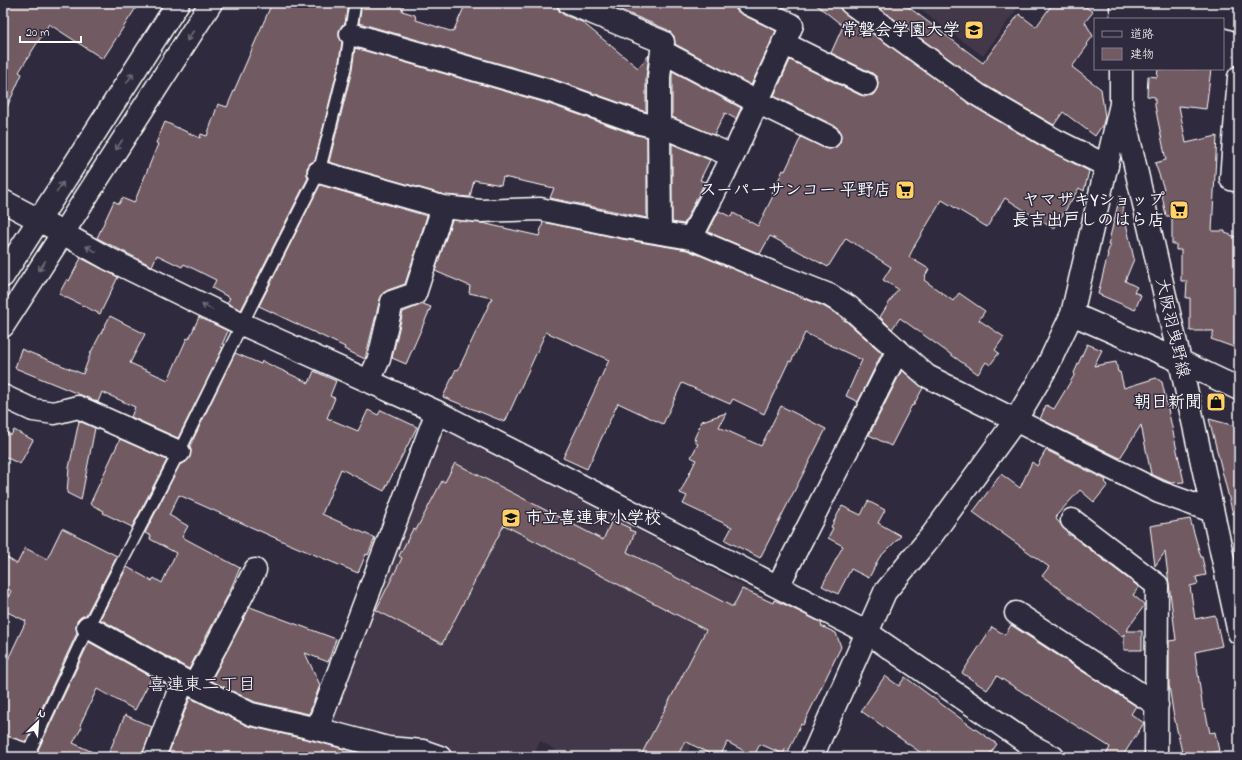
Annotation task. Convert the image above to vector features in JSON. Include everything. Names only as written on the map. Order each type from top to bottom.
[{"type":"street","points":[[3,276],[178,3]]},
{"type":"street","points":[[3,326],[211,3]]},
{"type":"street","points":[[570,3],[664,42],[660,78],[660,233]]},
{"type":"street","points":[[691,238],[733,156],[792,25],[747,3]]},
{"type":"street","points":[[851,3],[978,95],[1055,140],[1107,166]]},
{"type":"street","points":[[1122,10],[1223,15],[1239,20]]},
{"type":"street","points":[[351,34],[550,92],[640,124],[671,130],[733,156]]},
{"type":"street","points":[[783,43],[866,84]]},
{"type":"street","points":[[663,52],[757,102],[829,137]]},
{"type":"street","name":"大阪羽曳野線","points":[[1121,70],[1121,104],[1180,361],[1212,511],[1234,590],[1239,633]]},
{"type":"street","points":[[1239,78],[1231,179],[1239,181]]},
{"type":"street","points":[[812,757],[885,592],[932,535],[1015,420],[1047,367],[1072,314],[1121,104]]},
{"type":"street","points":[[319,172],[443,207],[481,211],[540,209],[691,238],[770,272],[829,295],[849,307],[927,376],[1159,492],[1212,511]]},
{"type":"street","points":[[3,201],[106,258],[242,324],[438,412],[868,632],[1029,752],[1053,757]]},
{"type":"street","points":[[369,381],[379,358],[392,302],[415,294],[443,207]]},
{"type":"street","points":[[1072,314],[1180,361],[1239,389]]},
{"type":"street","points":[[778,586],[898,350]]},
{"type":"street","points":[[3,396],[33,410],[54,413],[78,407],[179,452]]},
{"type":"street","points":[[317,729],[438,412]]},
{"type":"street","points":[[1072,520],[1157,585],[1156,757]]},
{"type":"street","points":[[154,757],[188,683],[217,644],[255,570]]},
{"type":"street","points":[[1016,614],[1157,705]]},
{"type":"street","points":[[88,627],[188,683],[251,714],[317,729],[354,748],[388,748],[423,751],[440,757]]},
{"type":"street","points":[[3,747],[27,756]]},
{"type":"lane","points":[[27,756],[88,627],[179,452],[319,172],[345,68],[355,3]]},
{"type":"shaded area","name":"常磐会学園大学","points":[[911,3],[1021,3],[983,56]]},
{"type":"shaded area","name":"市立喜連東小学校","points":[[451,431],[766,598],[685,757],[568,757],[540,741],[533,757],[467,757],[419,737],[379,738],[327,719],[439,438]]},
{"type":"building","points":[[3,3],[139,3],[103,59],[49,24],[19,72],[22,74],[3,116]]},
{"type":"building","points":[[272,3],[348,3],[345,24],[342,25],[339,31],[339,37],[342,42],[338,67],[315,161],[310,163],[307,168],[308,178],[241,310],[227,303],[230,298],[212,288],[216,280],[184,264],[182,267],[157,255],[152,266],[97,238],[114,201],[119,204],[122,198],[134,203],[158,144],[156,143],[165,122],[200,138],[201,134],[207,136],[218,104],[227,107]]},
{"type":"building","points":[[362,3],[404,3],[402,11],[415,15],[416,20],[453,32],[466,3],[557,3],[559,11],[564,15],[582,22],[638,68],[649,55],[646,77],[646,112],[553,79],[359,23]]},
{"type":"building","points":[[604,3],[735,3],[736,10],[741,14],[776,31],[751,85],[675,44],[674,36],[668,30]]},
{"type":"building","points":[[814,3],[839,3],[840,8],[844,13],[971,105],[1049,151],[1089,171],[1084,191],[1079,188],[1054,229],[1005,198],[987,227],[942,200],[915,245],[909,257],[929,269],[924,280],[953,301],[959,293],[985,311],[979,320],[1004,337],[995,350],[999,353],[990,365],[986,362],[978,374],[900,318],[892,329],[880,317],[898,289],[883,280],[891,267],[846,238],[828,267],[770,236],[760,254],[708,232],[719,211],[731,217],[733,213],[758,226],[774,194],[772,194],[783,170],[785,171],[801,137],[824,148],[830,149],[836,147],[840,142],[840,130],[835,126],[774,96],[790,60],[860,95],[873,95],[877,89],[877,77],[872,73],[831,53],[843,26]]},
{"type":"building","points":[[872,3],[903,3],[983,63],[1019,14],[1036,27],[1053,3],[1080,3],[1093,12],[1085,22],[1093,36],[1072,67],[1101,89],[1105,117],[1103,124],[1095,136],[1063,112],[1054,125],[985,85]]},
{"type":"building","points":[[355,48],[546,103],[636,135],[647,137],[647,218],[550,198],[554,188],[503,177],[501,185],[474,180],[470,197],[445,195],[329,162],[352,70]]},
{"type":"building","points":[[1158,70],[1211,70],[1206,109],[1179,106],[1186,143],[1217,136],[1212,231],[1225,231],[1225,233],[1239,238],[1239,349],[1211,339],[1214,331],[1190,331],[1190,298],[1186,298],[1187,281],[1181,281],[1181,250],[1176,250],[1176,244],[1172,244],[1172,216],[1166,216],[1161,190],[1164,189],[1155,163],[1166,160],[1155,106],[1155,97],[1147,96],[1148,76],[1157,77]]},
{"type":"building","points":[[672,71],[741,108],[736,119],[725,113],[714,135],[672,117]]},
{"type":"building","points":[[672,144],[710,160],[700,180],[705,182],[684,224],[672,222]]},
{"type":"building","points":[[320,185],[427,216],[405,284],[383,293],[380,299],[365,359],[344,349],[345,347],[259,306]]},
{"type":"building","points":[[1120,196],[1134,259],[1125,281],[1137,287],[1134,292],[1141,295],[1135,310],[1098,294]]},
{"type":"building","points":[[452,220],[482,223],[539,236],[543,222],[622,239],[687,250],[823,306],[842,317],[842,319],[882,353],[858,402],[846,396],[862,360],[805,333],[791,362],[789,361],[764,414],[733,399],[730,404],[682,383],[663,424],[618,403],[587,469],[563,458],[609,360],[546,332],[505,422],[443,397],[456,369],[458,370],[492,298],[469,293],[470,286],[435,271]]},
{"type":"building","points":[[81,258],[118,277],[100,314],[59,294],[67,279],[69,281]]},
{"type":"building","points":[[423,304],[431,307],[406,364],[392,358],[403,312]]},
{"type":"building","points":[[110,316],[145,334],[130,363],[168,380],[187,338],[189,339],[199,317],[228,331],[221,347],[223,348],[178,438],[131,417],[135,407],[102,392],[98,402],[15,368],[21,349],[83,374],[91,352]]},
{"type":"building","points":[[1087,344],[1102,350],[1094,366],[1116,362],[1124,388],[1156,378],[1162,382],[1184,482],[1171,483],[1151,474],[1141,425],[1120,458],[1040,419],[1046,405],[1054,409],[1075,374],[1074,373]]},
{"type":"building","points":[[235,353],[261,364],[262,361],[309,383],[314,371],[336,381],[330,396],[335,398],[327,418],[358,431],[368,410],[378,415],[381,410],[417,427],[384,491],[341,469],[322,514],[375,538],[358,573],[179,495],[169,515],[188,526],[182,537],[240,568],[227,597],[189,669],[100,619],[127,567],[152,581],[154,578],[162,583],[176,553],[150,539],[151,536],[145,533],[180,464],[186,462],[190,457],[190,446]]},
{"type":"building","points":[[902,370],[923,388],[913,406],[912,405],[891,446],[869,435]]},
{"type":"building","points":[[781,406],[826,429],[760,558],[725,540],[732,527],[683,504],[687,496],[680,493],[696,460],[691,457],[698,444],[694,439],[702,421],[726,413],[719,427],[761,446]]},
{"type":"building","points":[[1209,419],[1239,427],[1239,513],[1233,514]]},
{"type":"building","points":[[79,421],[95,428],[81,500],[67,493],[69,468]]},
{"type":"building","points":[[14,430],[33,440],[20,464],[3,456],[3,431],[11,435]]},
{"type":"building","points":[[120,439],[167,460],[132,527],[103,513],[104,511],[90,504]]},
{"type":"building","points":[[1046,450],[1106,480],[1105,482],[1108,485],[1094,502],[1080,490],[1056,516],[1056,519],[1068,532],[1068,535],[1071,535],[1139,587],[1133,595],[1144,604],[1144,606],[1126,631],[1142,631],[1142,650],[1124,650],[1124,634],[1122,636],[1042,576],[1049,567],[973,512],[1001,474],[1020,488],[1032,462],[1037,466]]},
{"type":"building","points":[[455,463],[603,540],[612,520],[630,528],[629,530],[635,532],[627,552],[733,607],[742,589],[773,603],[774,600],[788,606],[822,623],[821,626],[836,633],[841,647],[803,725],[801,724],[789,750],[786,748],[783,754],[760,744],[754,756],[727,742],[720,757],[716,757],[685,741],[677,757],[640,757],[706,630],[504,525],[442,644],[376,610],[402,558],[399,556],[413,529],[416,530],[442,481],[445,482]]},
{"type":"building","points":[[868,501],[885,510],[878,523],[901,536],[879,558],[869,578],[851,569],[838,594],[822,586],[843,546],[828,538],[833,528],[831,527],[842,506],[861,515]]},
{"type":"building","points":[[1190,519],[1206,575],[1196,577],[1198,584],[1190,586],[1195,619],[1215,615],[1222,646],[1195,652],[1203,710],[1205,710],[1210,733],[1215,732],[1219,751],[1191,757],[1183,757],[1173,712],[1169,685],[1169,641],[1176,640],[1165,552],[1155,566],[1150,526]]},
{"type":"building","points":[[62,528],[117,556],[86,615],[77,621],[77,633],[26,742],[3,735],[3,670],[26,621],[3,610],[11,591],[3,586],[3,555],[17,564],[25,548],[47,559]]},
{"type":"building","points":[[250,607],[336,639],[328,662],[305,653],[320,685],[309,714],[255,702],[211,681]]},
{"type":"building","points":[[1011,625],[1136,706],[1131,714],[1144,723],[1122,757],[1105,757],[1110,747],[997,676],[987,690],[962,673],[992,627],[1005,635]]},
{"type":"building","points":[[89,642],[152,677],[135,710],[97,689],[80,725],[82,727],[73,743],[103,757],[39,757],[38,750]]},
{"type":"building","points":[[885,676],[899,686],[905,677],[997,744],[988,757],[927,757],[861,711]]},
{"type":"building","points":[[190,698],[248,726],[362,754],[362,757],[167,757]]},
{"type":"building","points":[[125,715],[152,727],[142,757],[107,757]]},
{"type":"place","name":"常磐会学園大学","points":[[974,30]]},
{"type":"place","name":"スーパーサンコー 平野店","points":[[905,190]]},
{"type":"place","name":"ヤマザキYショップ 長吉出戸しのはら店","points":[[1179,210]]},
{"type":"place","name":"朝日新聞","points":[[1216,402]]},
{"type":"place","name":"市立喜連東小学校","points":[[511,518]]},
{"type":"district","name":"喜連東二丁目","points":[[202,686]]}]
